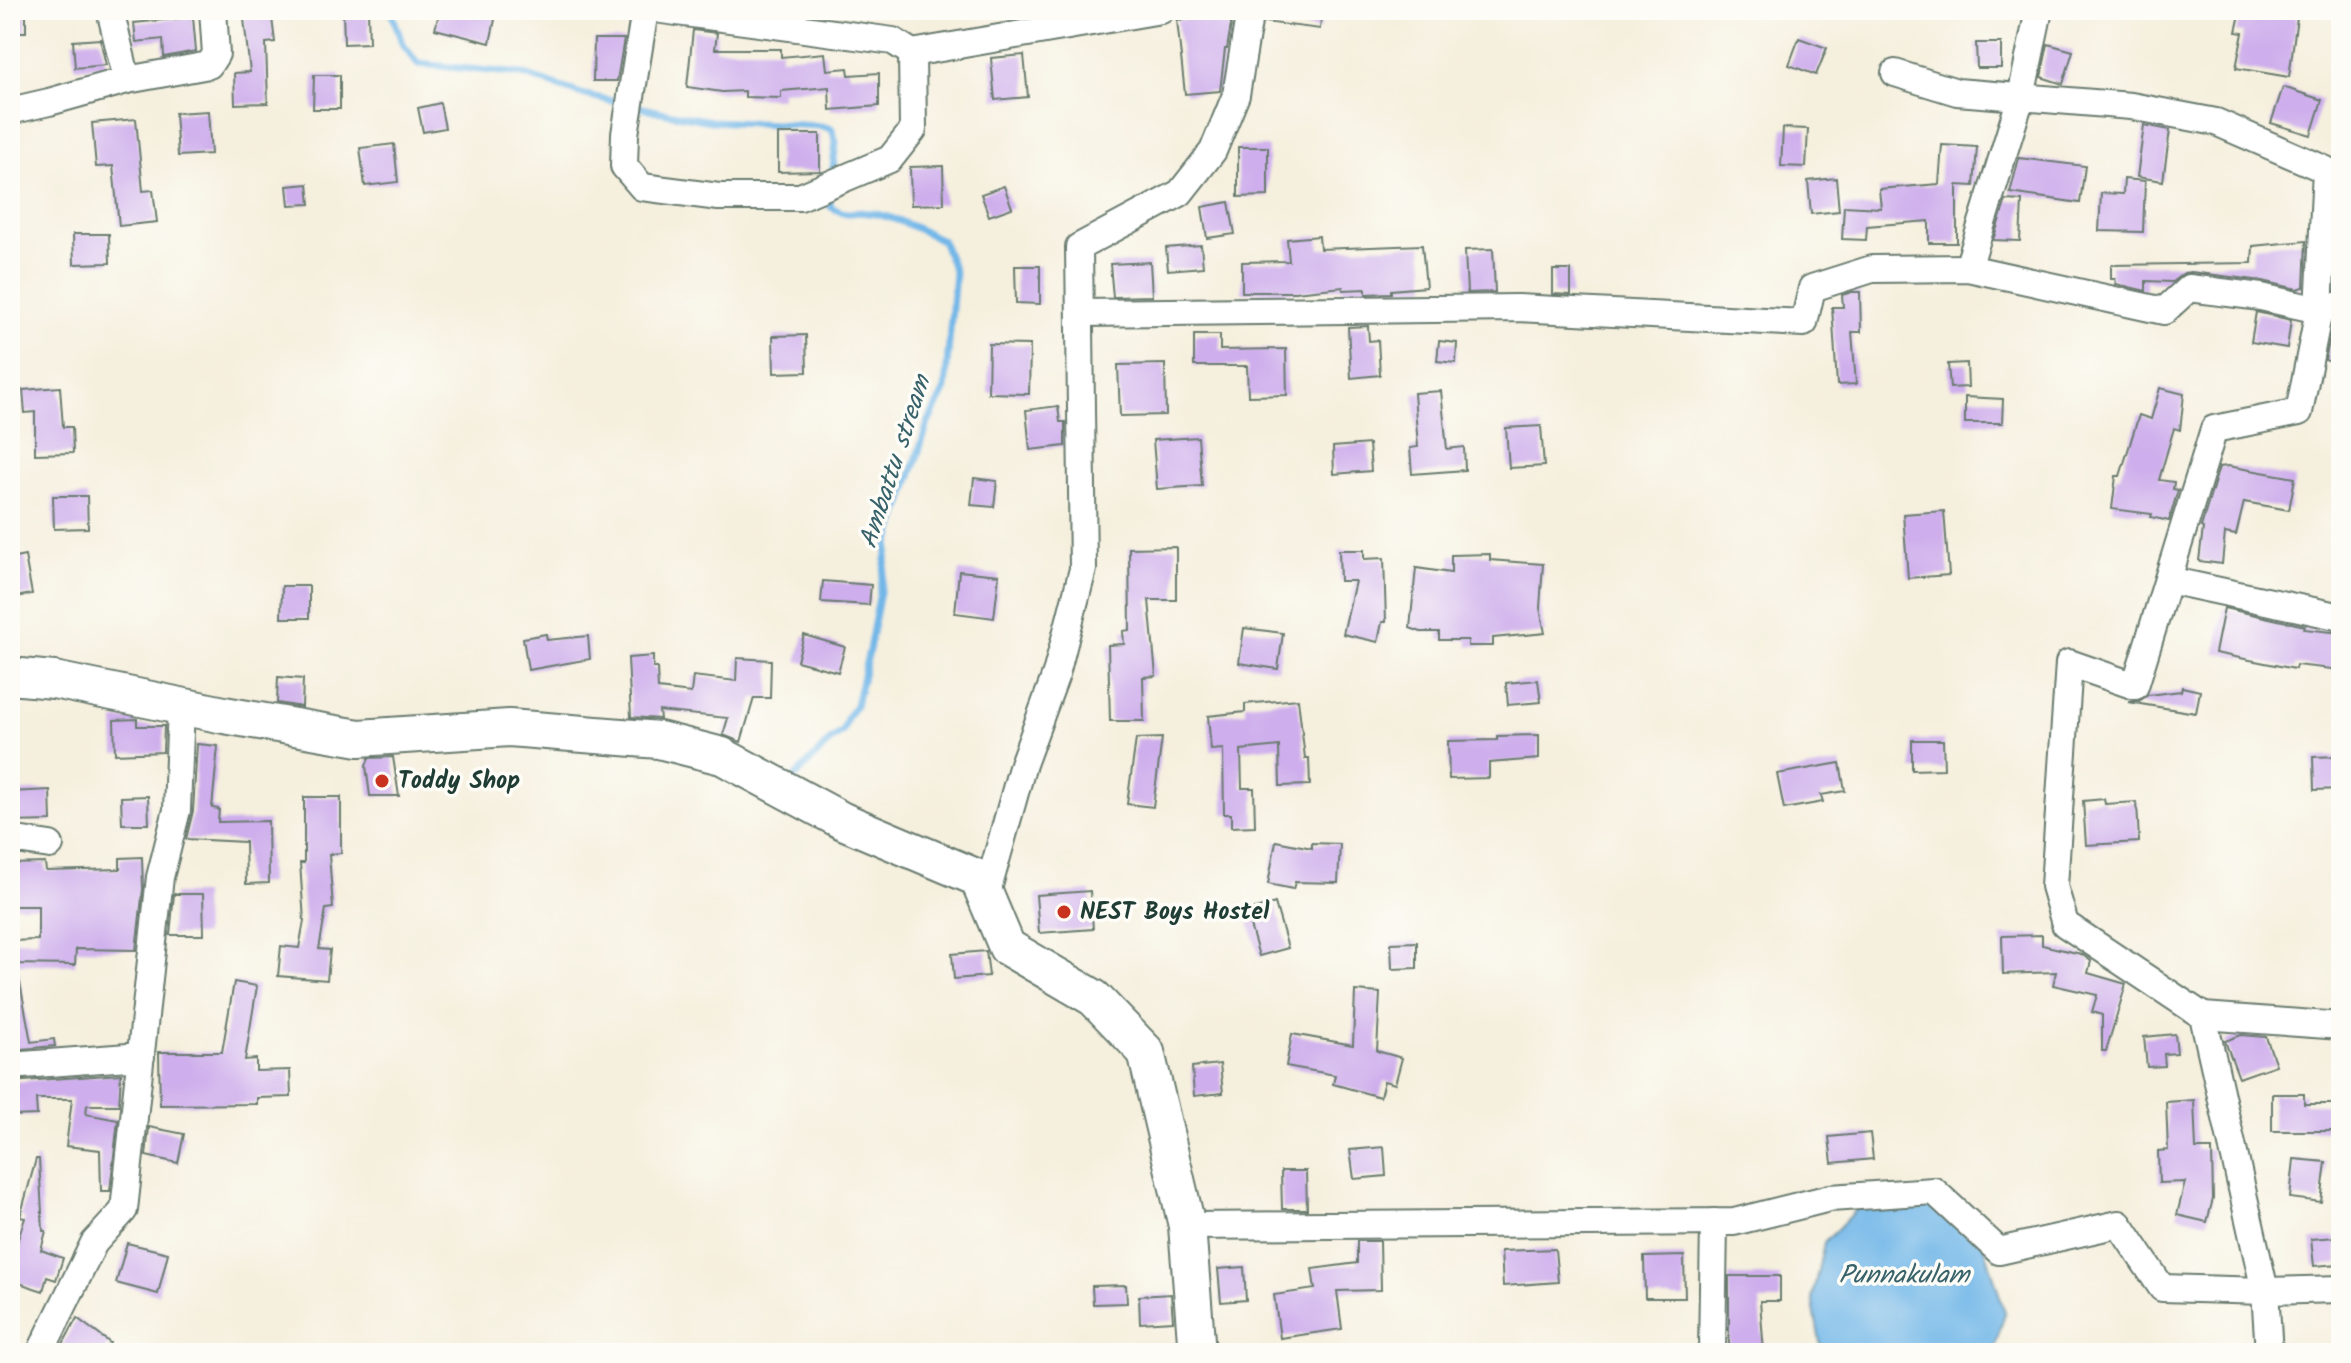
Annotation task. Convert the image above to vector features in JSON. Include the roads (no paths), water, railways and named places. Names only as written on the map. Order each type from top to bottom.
[{"type":"street","points":[[110,10],[127,80]]},
{"type":"street","points":[[10,111],[127,80],[209,65],[216,54],[213,10]]},
{"type":"street","points":[[645,10],[627,119],[624,166],[642,187],[719,197],[800,197],[890,159],[913,130],[912,53]]},
{"type":"street","points":[[662,10],[707,13],[893,41],[912,53],[1161,10]]},
{"type":"street","points":[[986,896],[1023,764],[1056,674],[1083,569],[1079,247],[1180,193],[1213,151],[1236,95],[1250,10]]},
{"type":"street","points":[[1968,268],[2021,97],[2039,10]]},
{"type":"street","points":[[1895,73],[1957,92],[2131,106],[2216,122],[2326,170],[2330,308],[2299,412],[2214,429],[2135,686],[2069,663],[2054,886],[2065,924],[2203,1016],[2341,1026]]},
{"type":"street","points":[[1080,313],[1518,308],[1804,323],[1812,288],[1872,269],[1968,268],[2164,311],[2189,288],[2330,308]]},
{"type":"street","points":[[2168,580],[2341,617]]},
{"type":"street","points":[[10,676],[54,680],[359,738],[509,728],[659,740],[722,756],[843,821],[978,878],[1007,947],[1094,998],[1146,1052],[1187,1226],[1197,1353]]},
{"type":"street","points":[[40,1353],[94,1243],[124,1210],[160,877],[177,810],[181,706]]},
{"type":"street","points":[[10,839],[50,845]]},
{"type":"street","points":[[2203,1016],[2265,1291],[2269,1353]]},
{"type":"street","points":[[10,1066],[141,1056]]},
{"type":"street","points":[[1187,1226],[1734,1222],[1830,1198],[1934,1191],[1999,1251],[2119,1224],[2162,1288],[2265,1291],[2341,1289]]},
{"type":"street","points":[[1712,1353],[1714,1222]]},
{"type":"water","name":"Punnakulam","points":[[1928,1195],[1983,1242],[2005,1313],[1993,1353],[1822,1353],[1812,1298],[1824,1243],[1859,1206]]},
{"type":"waterway","name":"Ambattu stream","points":[[391,10],[402,43],[418,64],[522,74],[585,95],[711,121],[832,129],[836,142],[832,176]]},
{"type":"waterway","name":"Ambattu stream","points":[[794,778],[843,731],[856,705],[889,544],[928,423],[945,389],[955,273],[942,240],[877,214],[838,210],[831,207],[827,192]]},
{"type":"place","name":"Toddy Shop","points":[[382,781]]},
{"type":"place","name":"NEST Boys Hostel","points":[[1064,912]]}]
